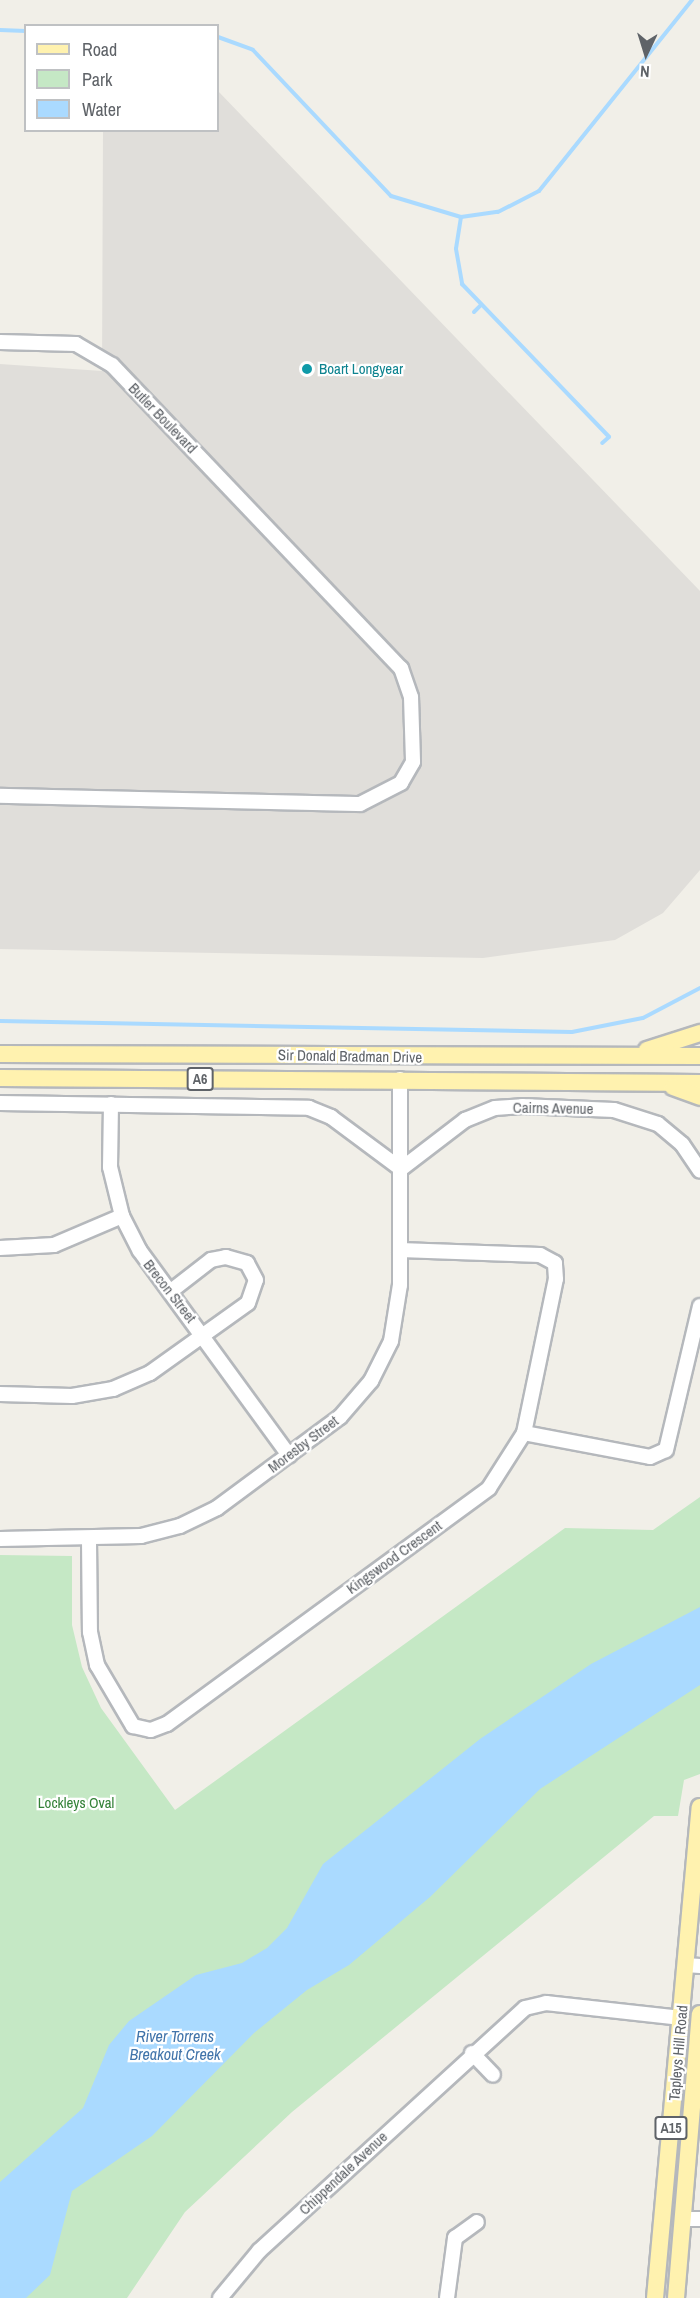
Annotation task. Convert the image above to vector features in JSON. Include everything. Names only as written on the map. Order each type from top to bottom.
[{"type":"main road","points":[[623,1056],[700,1033]]},
{"type":"main road","name":"Sir Donald Bradman Drive","points":[[0,1054],[700,1056]]},
{"type":"main road","points":[[377,1056],[400,1079],[440,1057]]},
{"type":"main road","name":"Sir Donald Bradman Drive","points":[[0,1078],[400,1079],[700,1083]]},
{"type":"main road","points":[[658,1082],[700,1097]]},
{"type":"main road","name":"Tapleys Hill Road","points":[[656,2298],[681,2018],[693,1965],[700,1807]]},
{"type":"main road","name":"Tapleys Hill Road","points":[[676,2298],[700,2014]]},
{"type":"main road","points":[[681,2018],[699,2019]]},
{"type":"main road","points":[[663,2219],[683,2219]]},
{"type":"street","name":"Butler Boulevard","points":[[0,342],[76,344],[94,351],[402,668],[411,697],[413,762],[401,783],[360,804],[0,796]]},
{"type":"street","name":"Moresby Street","points":[[0,1539],[89,1540],[141,1536],[180,1526],[217,1508],[340,1417],[371,1381],[391,1341],[400,1250],[400,1079]]},
{"type":"street","points":[[0,1103],[309,1108],[331,1117],[401,1168]]},
{"type":"street","name":"Brecon Street","points":[[111,1104],[111,1167],[122,1216],[171,1291],[205,1335],[289,1455]]},
{"type":"street","name":"Cairns Avenue","points":[[401,1168],[465,1120],[495,1108],[522,1106],[614,1110],[658,1124],[682,1144],[700,1171]]},
{"type":"street","points":[[0,1248],[54,1245],[122,1216]]},
{"type":"street","name":"Kingswood Crescent","points":[[89,1540],[90,1632],[97,1665],[133,1726],[151,1730],[167,1724],[489,1488],[524,1433],[556,1279],[555,1263],[540,1255],[400,1250]]},
{"type":"street","points":[[0,1394],[72,1396],[113,1389],[150,1373],[205,1335],[253,1297],[256,1280],[251,1267],[238,1258],[211,1260],[171,1291]]},
{"type":"street","points":[[524,1433],[650,1457],[666,1450],[700,1306]]},
{"type":"street","name":"Chippendale Avenue","points":[[220,2298],[259,2250],[472,2053],[535,2004],[681,2018]]},
{"type":"street","points":[[472,2053],[494,2075]]},
{"type":"street","points":[[683,2219],[700,2219]]},
{"type":"street","points":[[447,2298],[455,2238],[477,2222]]},
{"type":"shaded area","points":[[219,92],[700,591],[700,870],[663,913],[615,940],[483,958],[0,949],[0,364],[102,371],[103,132],[219,132]]},
{"type":"green space","name":"Lockleys Oval","points":[[700,1497],[700,1774],[684,1780],[678,1816],[654,1816],[292,2112],[185,2212],[127,2298],[0,2298],[0,1555],[72,1556],[72,1625],[82,1667],[101,1708],[175,1810],[565,1528],[653,1530]]},
{"type":"water","name":"River Torrens Breakout Creek","points":[[700,1607],[700,1685],[540,1789],[430,1897],[349,1965],[307,1990],[254,2033],[152,2136],[72,2191],[50,2275],[26,2298],[0,2298],[0,2182],[83,2108],[109,2045],[129,2021],[196,1975],[242,1963],[267,1948],[287,1928],[323,1864],[480,1739],[591,1664]]},
{"type":"waterway","points":[[219,37],[253,50],[391,196],[461,217],[498,212],[539,191],[692,0]]},
{"type":"waterway","points":[[0,30],[24,31]]},
{"type":"waterway","points":[[461,217],[456,249],[462,284],[609,437],[602,443]]},
{"type":"waterway","points":[[474,312],[481,305]]},
{"type":"waterway","points":[[0,1021],[572,1032],[643,1018],[700,988]]},
{"type":"place","name":"Boart Longyear","points":[[307,369]]}]
